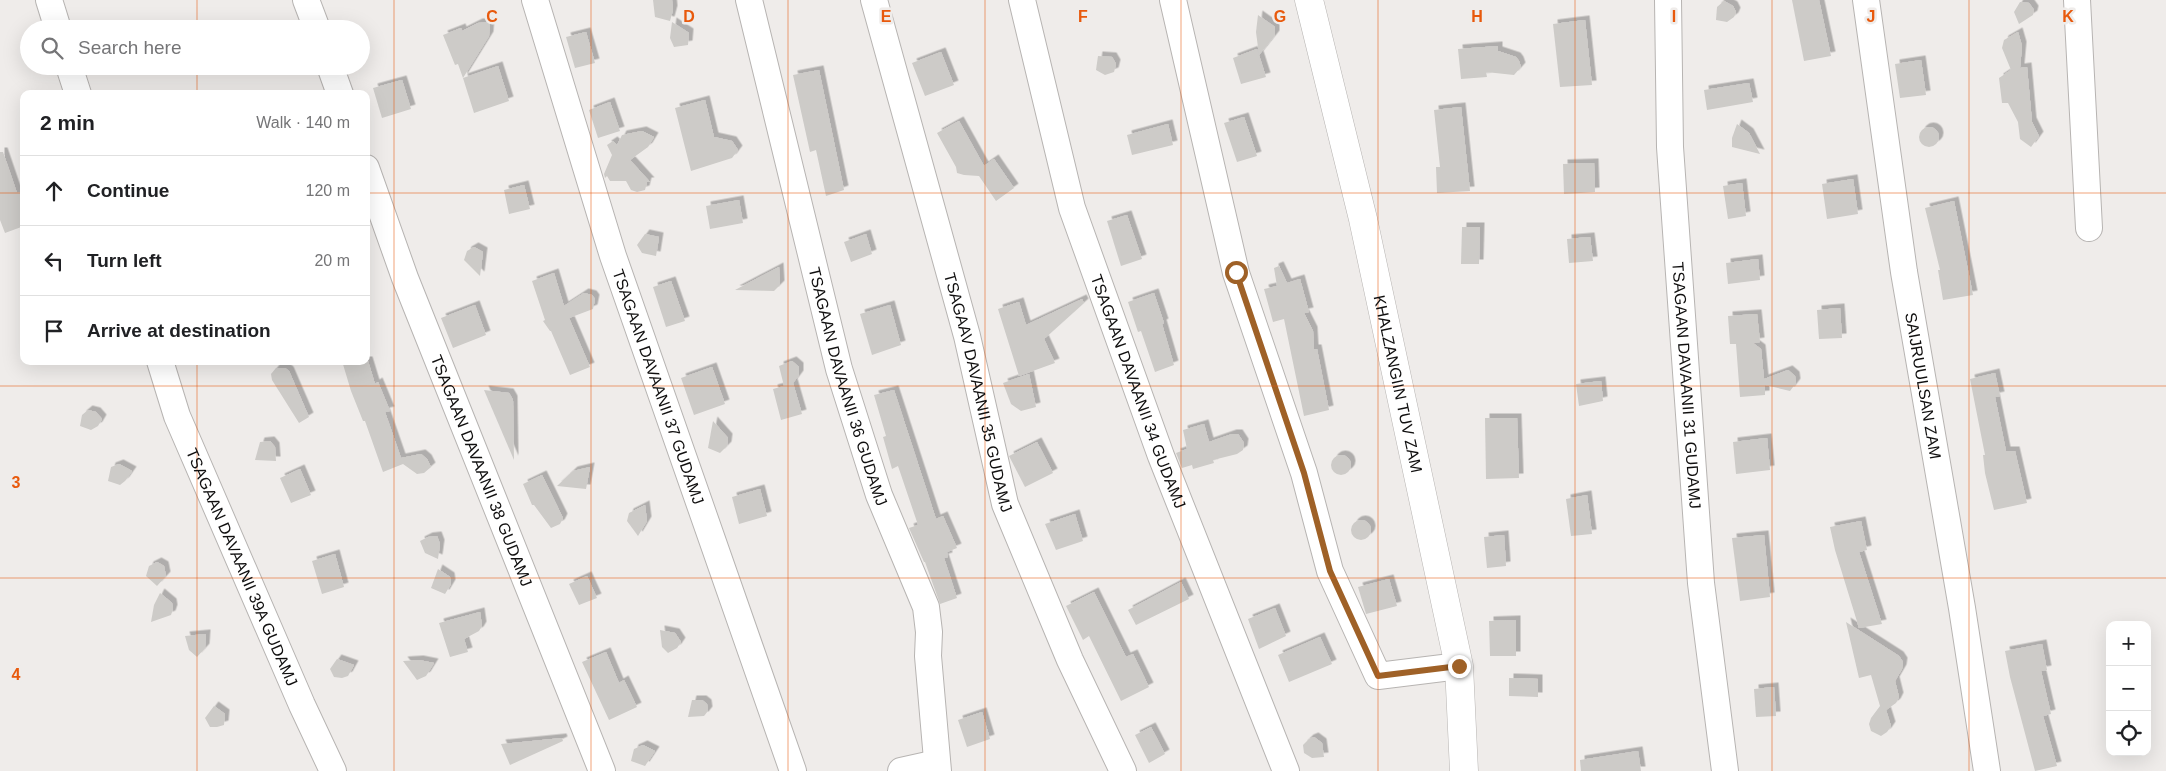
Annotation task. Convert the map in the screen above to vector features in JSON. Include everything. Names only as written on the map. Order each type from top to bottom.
[{"type":"street","points":[[49,0],[55,20]]},
{"type":"street","points":[[306,0],[313,20]]},
{"type":"street","name":"TSAGAAN DAVAANII 37 GUDAMJ","points":[[535,0],[613,256],[793,771]]},
{"type":"street","name":"TSAGAAN DAVAANII 36 GUDAMJ","points":[[748,0],[839,369],[879,495],[926,607],[929,632],[928,656],[938,767]]},
{"type":"street","name":"TSAGAAV DAVAANII 35 GUDAMJ","points":[[874,0],[967,336],[1005,504],[1070,660],[1123,771]]},
{"type":"street","name":"TSAGAAN DAVAANII 34 GUDAMJ","points":[[1022,0],[1072,208],[1161,456],[1286,771]]},
{"type":"street","points":[[1172,0],[1236,272],[1304,473],[1330,571],[1378,676],[1459,666]]},
{"type":"street","name":"KHALZANGIIN TUV ZAM","points":[[1309,0],[1363,219],[1459,666],[1464,771]]},
{"type":"street","name":"TSAGAAN DAVAANII 31 GUDAMJ","points":[[1668,0],[1670,147],[1700,573],[1725,771]]},
{"type":"street","name":"SAIJRUULSAN ZAM","points":[[1866,0],[1904,272],[1988,771]]},
{"type":"street","points":[[2077,0],[2089,228]]},
{"type":"street","points":[[72,75],[77,90]]},
{"type":"street","points":[[333,75],[339,90]]},
{"type":"street","name":"TSAGAAN DAVAANII 38 GUDAMJ","points":[[370,179],[405,278],[602,771]]},
{"type":"street","name":"TSAGAAN DAVAANII 39A GUDAMJ","points":[[161,365],[177,416],[302,705],[333,771]]},
{"type":"street","points":[[901,771],[938,767]]},
{"type":"building","points":[[653,0],[672,0],[673,10],[670,21],[655,17]]},
{"type":"building","points":[[1792,0],[1819,0],[1831,56],[1804,61]]},
{"type":"building","points":[[1724,1],[1733,6],[1736,12],[1734,17],[1727,22],[1716,20],[1717,7]]},
{"type":"building","points":[[2020,2],[2029,3],[2034,10],[2033,15],[2019,24],[2014,12]]},
{"type":"building","points":[[1258,15],[1275,27],[1275,35],[1259,55],[1256,32]]},
{"type":"building","points":[[1585,20],[1592,85],[1560,87],[1553,24]]},
{"type":"building","points":[[490,22],[489,36],[463,78],[458,64],[455,65],[443,35],[461,28],[462,31],[478,23]]},
{"type":"building","points":[[672,22],[689,33],[688,45],[674,47],[670,38]]},
{"type":"building","points":[[586,32],[595,63],[575,68],[566,37]]},
{"type":"building","points":[[2018,32],[2022,46],[2020,68],[2027,67],[2032,122],[2039,136],[2031,147],[2020,139],[2018,122],[2008,103],[2002,103],[1999,78],[2011,70],[2002,48],[2004,40]]},
{"type":"building","points":[[1498,46],[1498,51],[1516,57],[1519,61],[1521,67],[1514,75],[1486,72],[1487,77],[1461,79],[1458,49]]},
{"type":"building","points":[[1257,49],[1266,77],[1241,84],[1233,58]]},
{"type":"building","points":[[941,52],[954,85],[925,96],[912,63]]},
{"type":"building","points":[[1098,56],[1112,57],[1116,64],[1114,72],[1105,75],[1096,70]]},
{"type":"building","points":[[1921,60],[1926,95],[1900,98],[1895,64]]},
{"type":"building","points":[[498,66],[509,101],[474,113],[463,78]]},
{"type":"building","points":[[819,70],[844,190],[826,196],[816,150],[810,152],[793,75]]},
{"type":"building","points":[[402,80],[411,109],[382,118],[373,88]]},
{"type":"building","points":[[1749,83],[1753,102],[1707,110],[1704,90]]},
{"type":"building","points":[[705,100],[714,137],[732,141],[738,150],[732,158],[691,171],[675,108]]},
{"type":"building","points":[[610,102],[620,131],[598,138],[589,110]]},
{"type":"building","points":[[1461,107],[1470,191],[1437,193],[1436,167],[1440,167],[1434,110]]},
{"type":"building","points":[[1244,117],[1257,156],[1237,162],[1224,123]]},
{"type":"building","points":[[959,121],[984,166],[994,159],[1014,188],[996,201],[979,176],[957,173],[956,167],[937,133]]},
{"type":"building","points":[[1168,124],[1173,145],[1132,155],[1127,135]]},
{"type":"building","points":[[1737,124],[1749,133],[1760,154],[1732,147],[1732,138]]},
{"type":"building","points":[[1929,127],[1936,130],[1939,137],[1936,144],[1929,147],[1922,144],[1919,137],[1922,130]]},
{"type":"building","points":[[642,131],[654,137],[648,147],[630,160],[650,182],[647,182],[645,190],[637,192],[631,190],[626,181],[610,181],[607,176],[605,178],[604,174],[612,155],[607,145],[613,141],[617,145],[622,135]]},
{"type":"building","points":[[0,152],[3,152],[17,193],[20,192],[20,227],[5,233],[0,220]]},
{"type":"building","points":[[1594,163],[1595,192],[1564,194],[1563,164]]},
{"type":"building","points":[[1853,179],[1858,214],[1827,219],[1822,184]]},
{"type":"building","points":[[1742,183],[1746,216],[1728,219],[1723,186]]},
{"type":"building","points":[[524,185],[530,209],[509,214],[504,190]]},
{"type":"building","points":[[739,200],[743,223],[710,229],[706,206]]},
{"type":"building","points":[[1954,201],[1973,295],[1943,300],[1938,270],[1940,270],[1925,208]]},
{"type":"building","points":[[1127,215],[1142,259],[1121,266],[1107,221]]},
{"type":"building","points":[[1462,227],[1480,227],[1479,264],[1461,264]]},
{"type":"building","points":[[645,234],[659,237],[656,256],[642,253],[637,245]]},
{"type":"building","points":[[866,234],[872,254],[851,262],[844,242]]},
{"type":"building","points":[[1590,237],[1593,261],[1569,263],[1567,239]]},
{"type":"building","points":[[474,247],[483,252],[480,276],[464,260],[467,251]]},
{"type":"building","points":[[1758,259],[1760,280],[1728,284],[1726,263]]},
{"type":"building","points":[[1279,266],[1287,283],[1300,279],[1309,312],[1304,313],[1313,331],[1314,349],[1317,349],[1329,410],[1304,416],[1284,319],[1273,322],[1264,289],[1277,286],[1274,268]]},
{"type":"building","points":[[779,267],[780,285],[774,291],[735,290]]},
{"type":"building","points":[[554,273],[564,306],[584,293],[592,295],[595,299],[593,309],[569,318],[590,367],[570,375],[551,331],[543,321],[545,320],[532,281]]},
{"type":"building","points":[[671,281],[685,321],[666,327],[653,287]]},
{"type":"building","points":[[1154,293],[1164,323],[1162,324],[1174,365],[1155,372],[1141,331],[1138,332],[1128,302]]},
{"type":"building","points":[[1082,299],[1084,303],[1044,339],[1055,363],[1019,376],[998,309],[1019,302],[1026,325]]},
{"type":"building","points":[[475,305],[486,335],[453,348],[441,318]]},
{"type":"building","points":[[890,305],[901,345],[872,355],[860,314]]},
{"type":"building","points":[[1840,308],[1842,338],[1819,339],[1817,310]]},
{"type":"building","points":[[1757,314],[1760,342],[1753,343],[1761,349],[1764,379],[1788,370],[1795,376],[1796,383],[1790,391],[1765,385],[1765,395],[1740,397],[1736,344],[1730,344],[1728,316]]},
{"type":"building","points":[[792,361],[799,367],[799,375],[793,383],[802,414],[781,420],[773,389],[784,386],[779,366]]},
{"type":"building","points":[[343,365],[369,365],[375,384],[378,382],[390,411],[385,412],[401,458],[421,454],[427,459],[431,467],[424,473],[417,474],[403,464],[383,472],[365,421],[363,421]]},
{"type":"building","points":[[712,367],[725,404],[694,415],[681,378]]},
{"type":"building","points":[[276,368],[285,368],[289,371],[309,417],[299,423],[272,380],[271,374]]},
{"type":"building","points":[[1995,373],[2000,396],[1995,397],[2006,451],[2015,451],[2027,503],[1994,510],[1985,473],[1983,455],[1985,455],[1970,379]]},
{"type":"building","points":[[1029,374],[1036,407],[1021,411],[1011,404],[1003,383]]},
{"type":"building","points":[[1601,381],[1603,401],[1579,406],[1576,384]]},
{"type":"building","points":[[484,390],[509,393],[513,400],[514,460]]},
{"type":"building","points":[[894,390],[936,519],[943,516],[957,548],[947,552],[948,557],[944,558],[957,598],[940,604],[925,562],[909,528],[918,525],[898,466],[892,469],[883,437],[886,436],[874,395]]},
{"type":"building","points":[[88,410],[96,412],[102,419],[98,426],[91,430],[80,426],[82,415]]},
{"type":"building","points":[[1485,418],[1517,418],[1519,478],[1486,479]]},
{"type":"building","points":[[713,421],[728,438],[727,446],[720,453],[708,448]]},
{"type":"building","points":[[1204,424],[1209,442],[1232,434],[1238,434],[1244,443],[1243,450],[1237,454],[1213,460],[1214,463],[1193,469],[1192,465],[1182,468],[1176,453],[1187,449],[1183,430]]},
{"type":"building","points":[[1767,438],[1770,470],[1736,474],[1733,442]]},
{"type":"building","points":[[270,441],[275,447],[276,461],[255,460],[260,442]]},
{"type":"building","points":[[1037,442],[1053,473],[1025,487],[1009,456]]},
{"type":"building","points":[[1341,455],[1348,458],[1351,465],[1348,472],[1341,475],[1334,472],[1331,465],[1334,458]]},
{"type":"building","points":[[119,464],[132,471],[120,485],[108,481],[111,467]]},
{"type":"building","points":[[590,467],[586,489],[557,486],[573,471]]},
{"type":"building","points":[[300,469],[311,495],[291,503],[280,478]]},
{"type":"building","points":[[542,475],[563,518],[560,524],[551,528],[534,505],[532,505],[523,484]]},
{"type":"building","points":[[760,489],[767,516],[739,524],[732,497]]},
{"type":"building","points":[[1587,495],[1592,534],[1571,536],[1566,499]]},
{"type":"building","points":[[645,505],[647,521],[638,536],[627,521],[629,513]]},
{"type":"building","points":[[1075,514],[1083,541],[1056,550],[1045,524]]},
{"type":"building","points":[[1361,520],[1368,523],[1371,530],[1368,537],[1361,540],[1354,537],[1351,530],[1354,523]]},
{"type":"building","points":[[1861,521],[1867,550],[1859,552],[1882,624],[1859,628],[1835,550],[1830,527]]},
{"type":"building","points":[[1504,535],[1506,566],[1487,568],[1484,537]]},
{"type":"building","points":[[1764,535],[1770,597],[1740,601],[1732,538]]},
{"type":"building","points":[[437,536],[440,544],[438,559],[425,553],[420,541],[428,537]]},
{"type":"building","points":[[335,554],[344,587],[322,594],[312,561]]},
{"type":"building","points":[[157,562],[164,566],[166,576],[157,586],[146,576],[149,566]]},
{"type":"building","points":[[438,569],[450,577],[451,584],[445,594],[431,588]]},
{"type":"building","points":[[587,576],[597,598],[579,605],[569,584]]},
{"type":"building","points":[[1389,579],[1397,606],[1366,614],[1358,587]]},
{"type":"building","points":[[1181,582],[1189,599],[1136,625],[1128,610]]},
{"type":"building","points":[[1094,592],[1126,657],[1133,654],[1149,687],[1121,701],[1089,636],[1083,640],[1066,606]]},
{"type":"building","points":[[160,593],[172,603],[173,609],[171,615],[151,622],[154,605]]},
{"type":"building","points":[[1275,608],[1286,636],[1259,649],[1248,619]]},
{"type":"building","points":[[480,612],[482,626],[479,631],[464,639],[468,652],[450,657],[439,623]]},
{"type":"building","points":[[1516,620],[1516,656],[1490,656],[1489,621]]},
{"type":"building","points":[[1846,622],[1899,656],[1903,662],[1902,669],[1895,681],[1899,697],[1896,703],[1886,710],[1891,726],[1881,736],[1871,731],[1869,724],[1880,706],[1871,675],[1859,678]]},
{"type":"building","points":[[660,630],[675,633],[681,642],[677,648],[668,653],[662,647]]},
{"type":"building","points":[[206,634],[205,648],[197,657],[189,650],[185,636]]},
{"type":"building","points":[[1320,637],[1332,664],[1289,682],[1278,655]]},
{"type":"building","points":[[2042,644],[2047,670],[2041,671],[2051,714],[2043,716],[2057,766],[2035,771],[2005,651]]},
{"type":"building","points":[[606,652],[619,683],[624,680],[637,707],[609,720],[582,662]]},
{"type":"building","points":[[337,659],[354,665],[348,676],[342,678],[334,677],[330,669]]},
{"type":"building","points":[[419,660],[434,663],[426,676],[417,680],[403,661]]},
{"type":"building","points":[[1509,678],[1538,679],[1538,697],[1509,696]]},
{"type":"building","points":[[1774,687],[1776,716],[1756,717],[1754,689]]},
{"type":"building","points":[[692,700],[702,700],[707,704],[708,711],[704,716],[688,717]]},
{"type":"building","points":[[214,706],[225,714],[224,725],[210,727],[205,718]]},
{"type":"building","points":[[982,712],[990,739],[967,747],[958,720]]},
{"type":"building","points":[[1151,727],[1165,754],[1149,763],[1135,735]]},
{"type":"building","points":[[1314,737],[1322,743],[1324,757],[1312,758],[1304,753],[1303,745]]},
{"type":"building","points":[[562,738],[563,741],[510,765],[501,744]]},
{"type":"building","points":[[643,745],[655,751],[645,766],[631,761],[634,749]]},
{"type":"building","points":[[1638,751],[1641,771],[1581,771],[1580,760]]},
{"type":"route","points":[[1236,272],[1304,473],[1330,571],[1378,676],[1459,666]]}]
